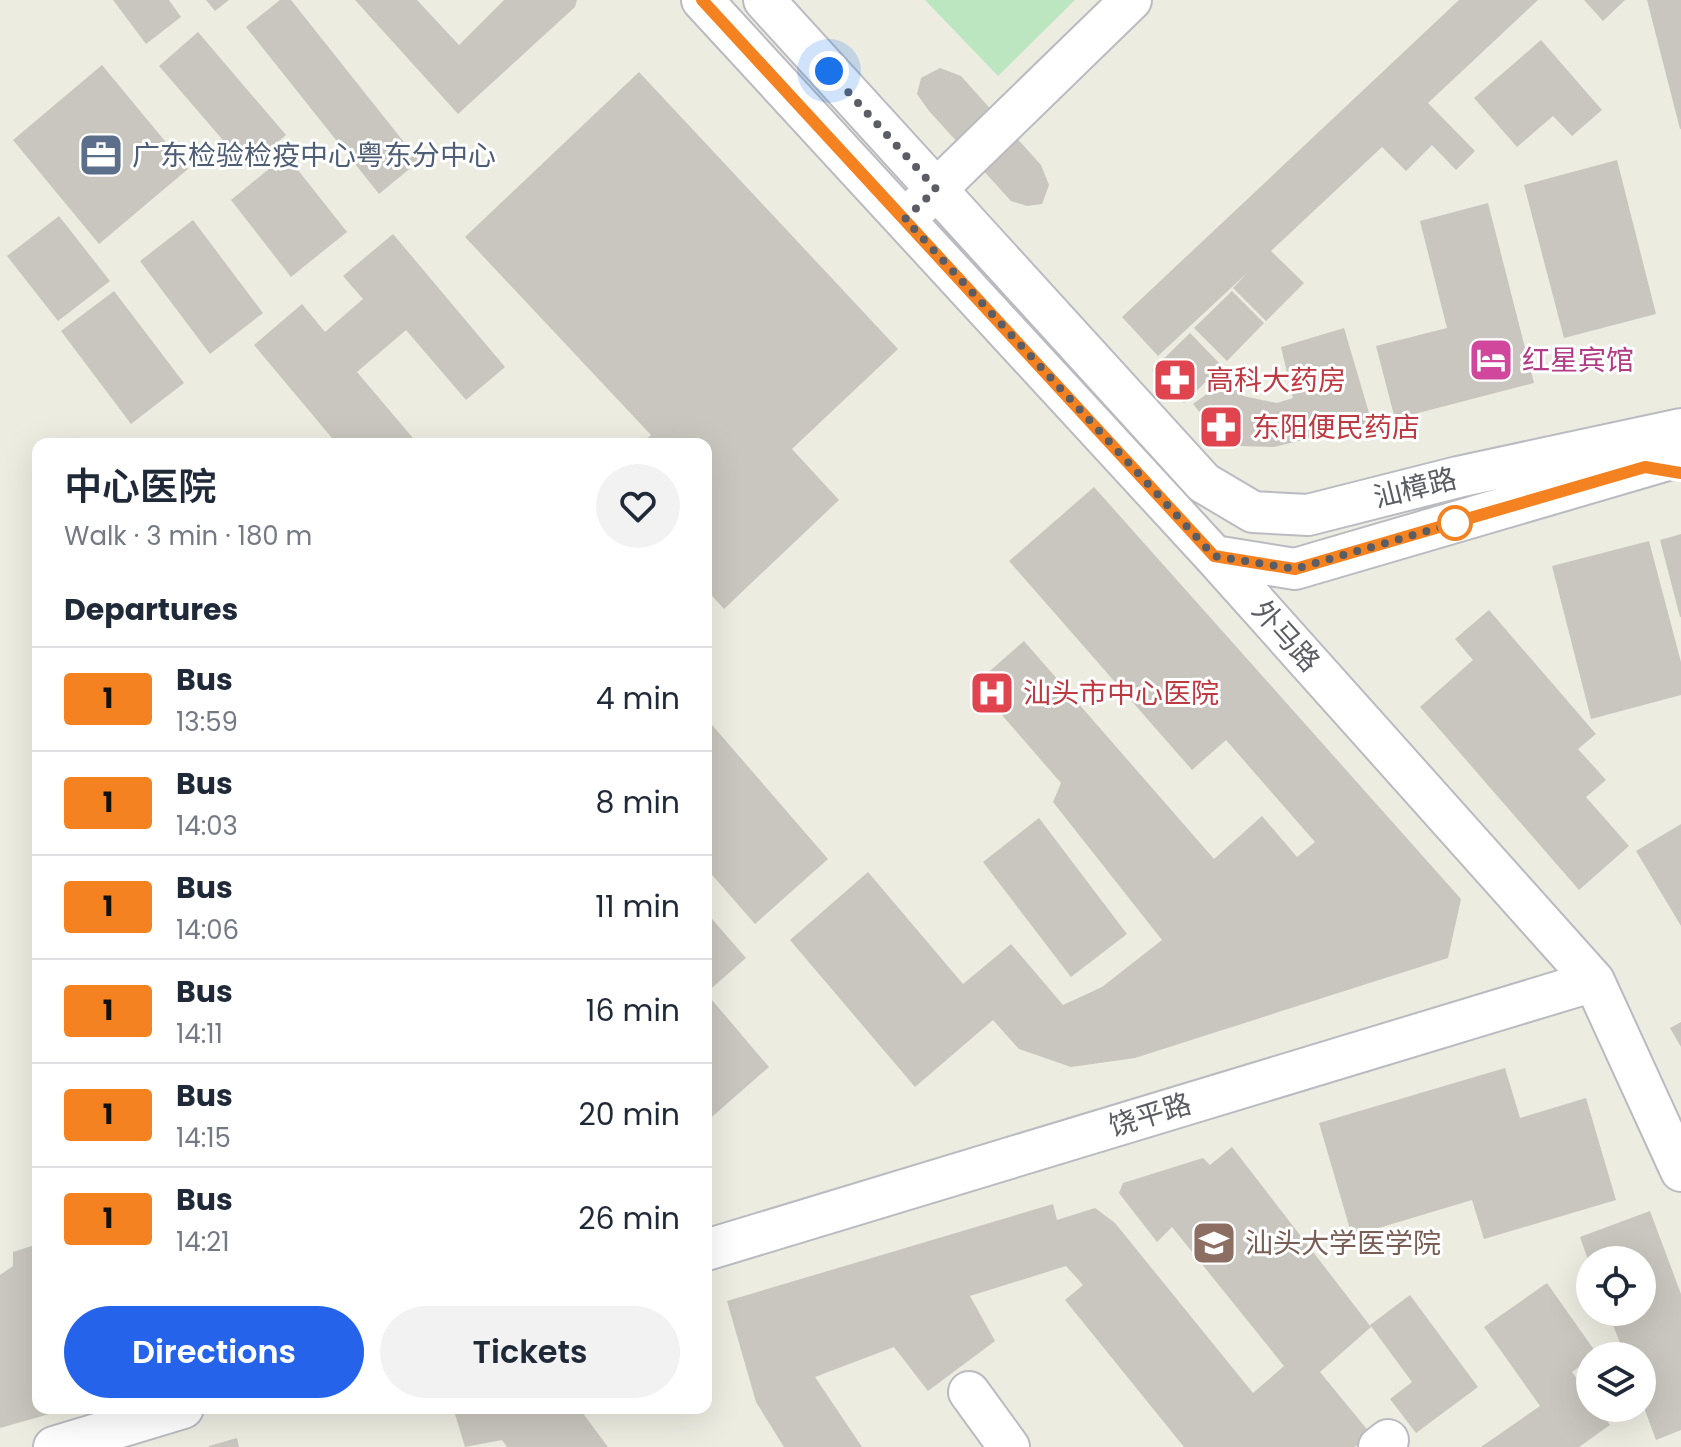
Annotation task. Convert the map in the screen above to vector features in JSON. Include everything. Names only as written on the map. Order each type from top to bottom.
[{"type":"street","name":"外马路","points":[[702,0],[1214,556],[1594,981],[1681,1171]]},
{"type":"street","points":[[764,0],[936,189]]},
{"type":"street","points":[[905,219],[1131,0]]},
{"type":"street","name":"汕樟路","points":[[936,189],[1204,483],[1253,512],[1308,515],[1458,477],[1660,459]]},
{"type":"street","name":"汕樟路","points":[[1660,459],[1681,401]]},
{"type":"street","name":"汕樟路","points":[[1214,556],[1295,569],[1660,459],[1681,429]]},
{"type":"street","name":"饶平路","points":[[712,1248],[1594,981]]},
{"type":"street","points":[[969,1392],[1009,1447]]},
{"type":"street","points":[[54,1447],[163,1414]]},
{"type":"green space","points":[[925,0],[1075,0],[998,76]]},
{"type":"building","points":[[113,0],[169,0],[181,17],[146,44]]},
{"type":"building","points":[[206,0],[229,0],[215,11]]},
{"type":"building","points":[[280,0],[291,0],[419,161],[379,194],[246,27]]},
{"type":"building","points":[[355,0],[417,0],[459,45],[504,0],[577,0],[575,7],[458,114]]},
{"type":"building","points":[[1459,0],[1538,0],[1428,103],[1475,151],[1456,170],[1432,145],[1406,171],[1382,147],[1271,251],[1304,283],[1266,321],[1233,288],[1248,272],[1158,356],[1122,317]]},
{"type":"building","points":[[1584,0],[1625,0],[1603,21]]},
{"type":"building","points":[[1647,0],[1681,0],[1681,129],[1680,129]]},
{"type":"building","points":[[198,32],[286,135],[247,168],[159,66]]},
{"type":"building","points":[[1541,40],[1602,110],[1572,136],[1553,116],[1517,147],[1474,98]]},
{"type":"building","name":"广东检验检疫中心粤东分中心","points":[[102,65],[188,169],[99,244],[13,140]]},
{"type":"building","points":[[940,68],[961,76],[1041,165],[1049,185],[1042,204],[1027,206],[1011,201],[929,111],[917,94],[921,78]]},
{"type":"building","points":[[639,72],[898,349],[792,449],[839,500],[724,609],[712,596],[712,438],[648,438],[651,435],[465,237]]},
{"type":"building","points":[[286,155],[347,232],[291,277],[231,200]]},
{"type":"building","points":[[1617,160],[1656,314],[1564,338],[1524,185]]},
{"type":"building","points":[[1488,203],[1534,383],[1395,419],[1376,346],[1447,328],[1420,221]]},
{"type":"building","points":[[59,216],[110,281],[58,321],[7,256]]},
{"type":"building","points":[[193,220],[263,313],[210,354],[140,261]]},
{"type":"building","points":[[393,234],[505,367],[466,400],[406,330],[357,372],[413,438],[332,438],[254,345],[302,304],[325,332],[363,299],[343,276]]},
{"type":"building","points":[[114,291],[184,383],[131,424],[61,331]]},
{"type":"building","points":[[1232,291],[1264,323],[1227,361],[1194,328]]},
{"type":"building","points":[[1344,328],[1372,423],[1274,447],[1241,446],[1219,436],[1193,404],[1231,376],[1243,396],[1277,403],[1293,398],[1281,347]]},
{"type":"building","points":[[1190,333],[1222,366],[1184,403],[1152,370]]},
{"type":"building","points":[[1094,487],[1461,899],[1448,958],[1135,1058],[1071,1067],[1019,1049],[993,1020],[915,1087],[790,940],[868,872],[963,984],[1011,944],[1063,1005],[1102,987],[1162,940],[1053,802],[1061,783],[975,684],[1024,641],[1214,859],[1262,816],[1297,857],[1315,842],[1226,740],[1192,770],[1009,561]]},
{"type":"building","points":[[1681,534],[1681,617],[1680,617],[1660,540]]},
{"type":"building","points":[[1649,541],[1681,662],[1681,695],[1591,719],[1552,566]]},
{"type":"building","points":[[1489,610],[1596,734],[1578,749],[1606,780],[1586,797],[1629,846],[1579,890],[1420,707],[1473,660],[1455,639]]},
{"type":"building","points":[[712,725],[828,859],[755,924],[712,875]]},
{"type":"building","points":[[1039,818],[1127,934],[1071,977],[983,862]]},
{"type":"building","points":[[1681,824],[1681,926],[1636,851]]},
{"type":"building","points":[[712,919],[746,958],[712,988]]},
{"type":"building","points":[[712,1000],[769,1067],[712,1117]]},
{"type":"building","points":[[1681,1022],[1681,1047],[1670,1028]]},
{"type":"building","points":[[1505,1068],[1520,1118],[1586,1098],[1616,1200],[1484,1239],[1472,1200],[1352,1236],[1319,1123]]},
{"type":"building","points":[[1232,1147],[1371,1327],[1320,1372],[1370,1433],[1355,1447],[1184,1447],[1065,1300],[1083,1285],[1066,1266],[970,1296],[995,1341],[928,1391],[894,1347],[815,1377],[862,1447],[784,1447],[756,1402],[727,1301],[1053,1204],[1057,1220],[1095,1208],[1115,1223],[1253,1393],[1284,1366],[1172,1227],[1157,1242],[1119,1193],[1123,1183],[1203,1158],[1210,1165]]},
{"type":"building","points":[[1650,1211],[1681,1294],[1681,1430],[1656,1440],[1649,1422],[1656,1422],[1656,1342],[1620,1342],[1613,1326],[1656,1326],[1656,1246],[1583,1246],[1580,1237]]},
{"type":"building","points":[[32,1246],[32,1414],[49,1414],[0,1428],[0,1275],[13,1266],[13,1252]]},
{"type":"building","points":[[1547,1283],[1589,1342],[1576,1342],[1576,1369],[1572,1372],[1576,1378],[1576,1422],[1608,1422],[1610,1425],[1579,1447],[1481,1447],[1540,1406],[1484,1327]]},
{"type":"building","points":[[1410,1295],[1478,1387],[1416,1433],[1390,1399],[1412,1382],[1370,1325]]},
{"type":"building","points":[[455,1414],[583,1414],[608,1447],[507,1447],[502,1440],[465,1447]]},
{"type":"building","points":[[237,1438],[239,1447],[209,1447],[209,1446]]},
{"type":"bus line","name":"1","points":[[702,0],[1214,556],[1295,569],[1645,467],[1681,473]]},
{"type":"place","name":"广东检验检疫中心粤东分中心","points":[[101,155]]},
{"type":"place","name":"红星宾馆","points":[[1491,360]]},
{"type":"place","name":"高科大药房","points":[[1175,380]]},
{"type":"place","name":"东阳便民药店","points":[[1221,427]]},
{"type":"place","name":"汕头市中心医院","points":[[992,693]]},
{"type":"place","name":"汕头大学医学院","points":[[1214,1243]]},
{"type":"route","points":[[829,71],[936,189],[905,219],[1214,556],[1295,569],[1455,523]]}]
